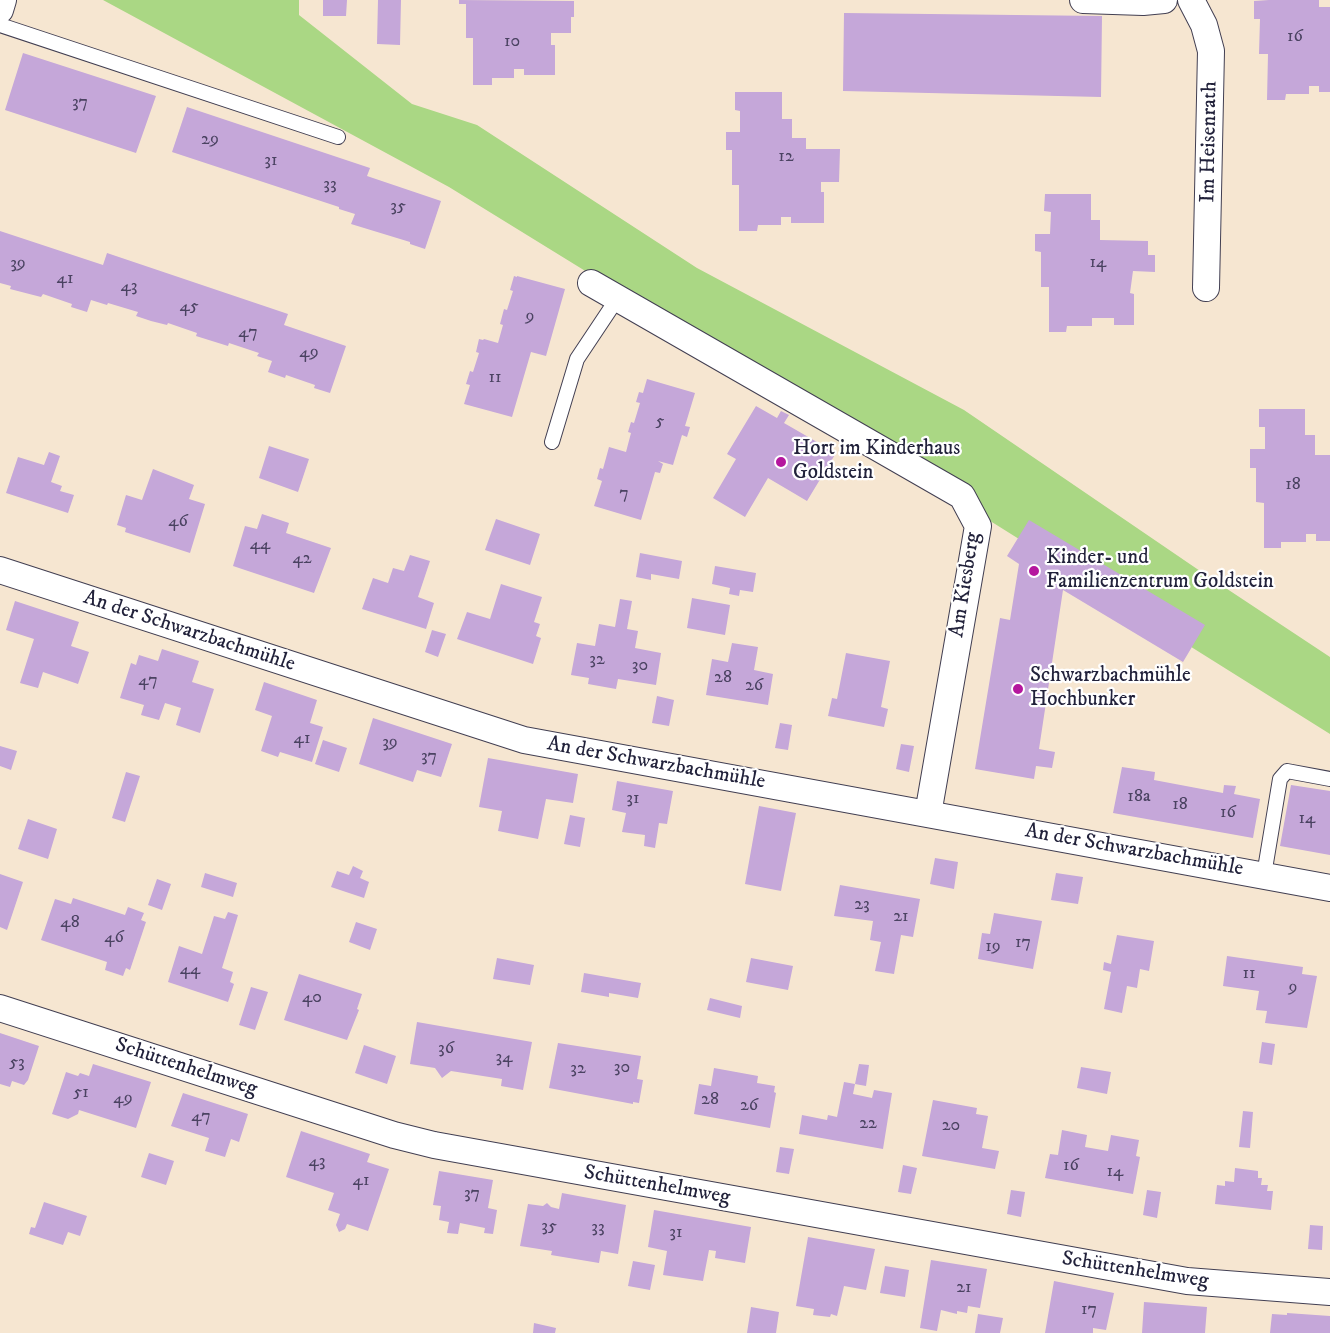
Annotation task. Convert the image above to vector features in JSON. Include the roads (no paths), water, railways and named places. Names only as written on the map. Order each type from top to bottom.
[{"type":"street","points":[[0,10],[3,0]]},
{"type":"street","points":[[1083,0],[1143,2],[1164,0]]},
{"type":"street","name":"Im Heisenrath","points":[[1191,0],[1204,24],[1211,51],[1206,288]]},
{"type":"street","name":"Am Kiesberg","points":[[591,284],[962,496],[978,526],[928,813]]},
{"type":"street","name":"An der Schwarzbachmühle","points":[[0,570],[524,740],[1330,888]]},
{"type":"street","name":"Schüttenhelmweg","points":[[0,1008],[394,1136],[434,1145],[1187,1281],[1330,1292]]},
{"type":"lane","points":[[0,25],[338,137]]},
{"type":"lane","points":[[552,442],[577,359],[617,299]]},
{"type":"lane","points":[[1264,875],[1280,779],[1287,771],[1330,779]]},
{"type":"place","name":"Hort im Kinderhaus Goldstein","points":[[781,462]]},
{"type":"place","name":"Kinder- und Familienzentrum Goldstein","points":[[1034,571]]},
{"type":"place","name":"Schwarzbachmühle Hochbunker","points":[[1018,689]]}]
